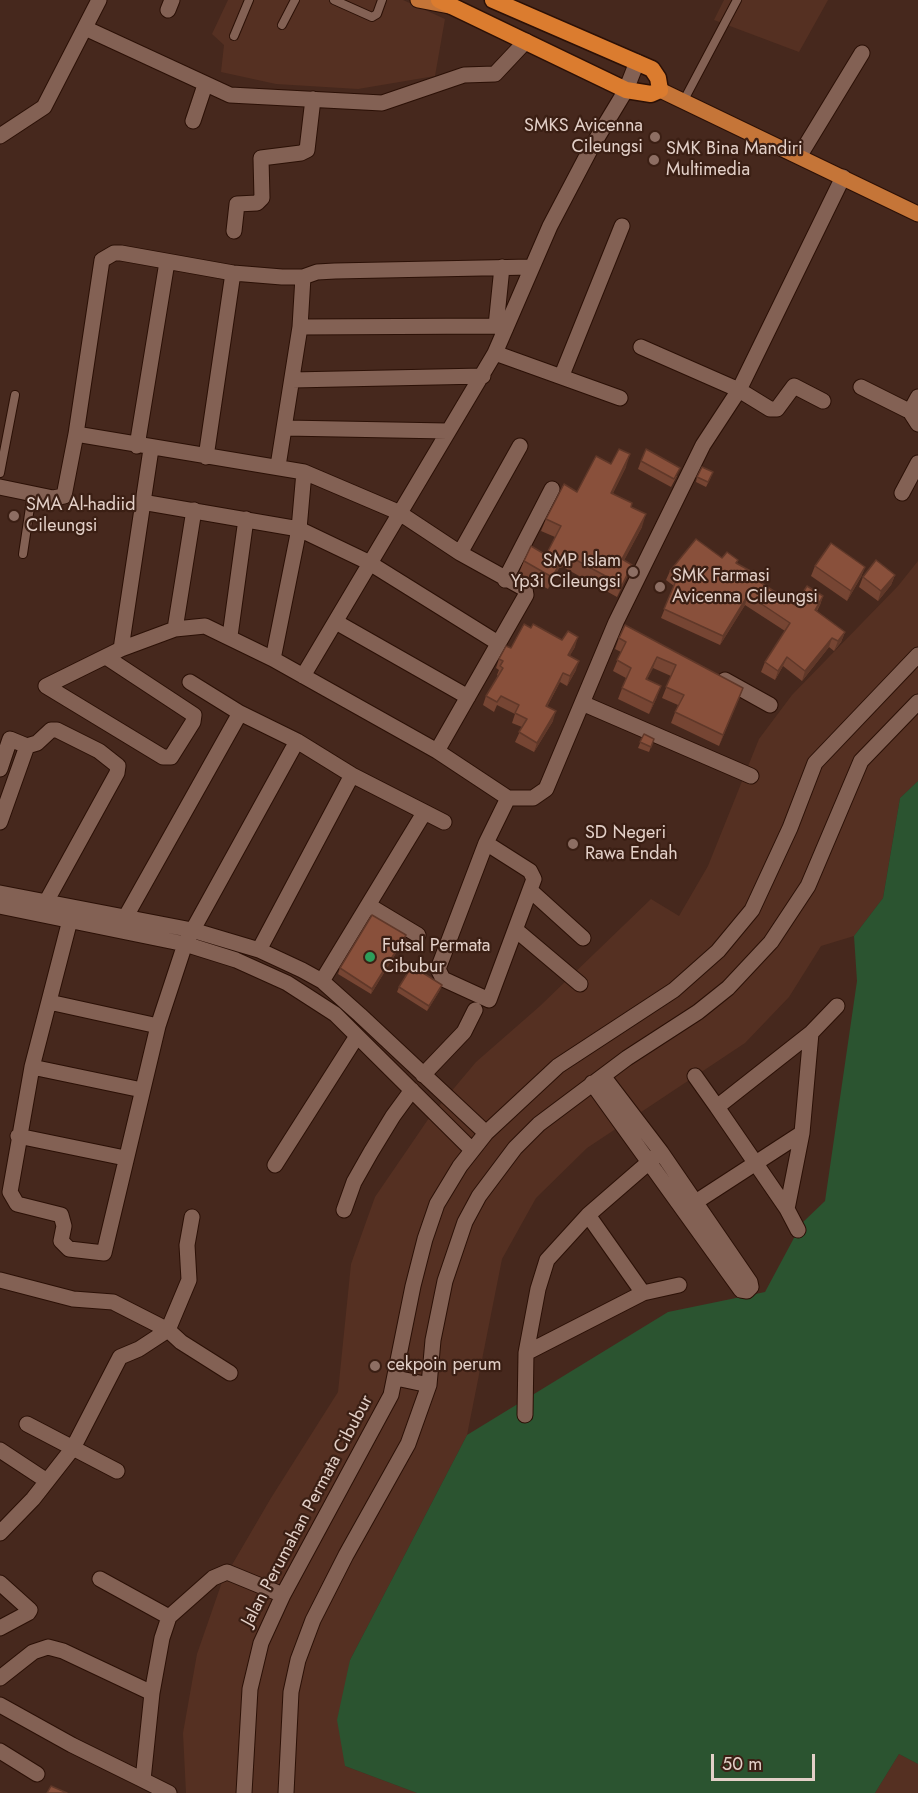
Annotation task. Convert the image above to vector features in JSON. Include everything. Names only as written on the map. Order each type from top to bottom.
[{"type":"highway","points":[[446,3],[626,90],[651,94],[660,90],[658,78],[652,69],[493,0]]},
{"type":"main road","points":[[418,0],[446,3]]},
{"type":"main road","points":[[660,90],[800,155],[918,214]]},
{"type":"street","points":[[0,136],[44,107],[99,0]]},
{"type":"street","points":[[84,28],[205,85],[241,97],[382,103],[464,75],[495,74],[526,41]]},
{"type":"street","points":[[800,155],[862,53]]},
{"type":"street","points":[[501,327],[579,170],[626,90],[637,62]]},
{"type":"street","points":[[193,121],[205,85]]},
{"type":"street","points":[[234,231],[237,204],[257,203],[262,198],[261,158],[301,153],[307,150],[313,99]]},
{"type":"street","points":[[106,657],[194,715],[193,722],[171,757],[163,757],[46,686],[122,649],[175,629],[205,626],[230,636],[273,659],[436,751],[508,798],[533,798],[546,789],[582,703],[621,625],[703,445],[739,390],[843,177]]},
{"type":"street","points":[[561,375],[622,226]]},
{"type":"street","points":[[0,487],[57,498],[64,496],[76,434],[102,260],[114,253],[232,273],[303,277],[318,272],[335,271],[531,267]]},
{"type":"street","points":[[122,649],[142,501],[144,447],[166,262]]},
{"type":"street","points":[[303,676],[336,622],[368,562],[495,353],[501,327],[502,267]]},
{"type":"street","points":[[206,457],[232,273]]},
{"type":"street","points":[[278,466],[300,327],[303,277]]},
{"type":"street","points":[[300,327],[501,327]]},
{"type":"street","points":[[641,347],[739,390],[774,410],[779,407],[794,386],[823,400]]},
{"type":"street","points":[[495,353],[620,398]]},
{"type":"street","points":[[292,380],[483,376]]},
{"type":"street","points":[[861,387],[909,410],[918,424]]},
{"type":"street","points":[[909,410],[918,397]]},
{"type":"street","points":[[285,428],[447,431]]},
{"type":"street","points":[[76,434],[304,472],[398,512],[460,553],[523,588],[526,593],[436,751]]},
{"type":"street","points":[[460,553],[520,446]]},
{"type":"street","points":[[903,494],[918,463]]},
{"type":"street","points":[[273,659],[298,529],[304,472]]},
{"type":"street","points":[[505,579],[552,489]]},
{"type":"street","points":[[142,501],[298,529],[368,562],[498,643]]},
{"type":"street","points":[[175,629],[194,510]]},
{"type":"street","points":[[230,636],[246,519]]},
{"type":"street","points":[[336,622],[468,697]]},
{"type":"street","name":"Jalan Perumahan Permata Cibubur","points":[[244,1793],[250,1689],[261,1642],[283,1595],[401,1379],[413,1286],[437,1204],[471,1149],[558,1066],[674,990],[718,951],[752,910],[790,828],[815,763],[918,655]]},
{"type":"street","points":[[716,675],[770,705]]},
{"type":"street","points":[[190,682],[240,713],[297,741],[352,775],[444,822]]},
{"type":"street","points":[[286,1793],[291,1692],[298,1660],[313,1620],[346,1555],[408,1444],[425,1384],[444,1281],[465,1222],[480,1196],[516,1148],[540,1124],[598,1080],[698,1012],[728,988],[771,942],[808,886],[861,762],[918,702]]},
{"type":"street","points":[[582,703],[751,776]]},
{"type":"street","points":[[125,918],[240,713]]},
{"type":"street","points":[[0,769],[10,739],[27,746],[37,743],[51,730],[57,730],[99,751],[118,766],[117,773],[46,902]]},
{"type":"street","points":[[70,920],[32,1067],[10,1180],[12,1198],[17,1204],[61,1215],[64,1226],[61,1241],[69,1249],[104,1253],[158,1026],[189,937],[297,741]]},
{"type":"street","points":[[0,822],[27,746]]},
{"type":"street","points":[[260,950],[352,775]]},
{"type":"street","points":[[486,843],[530,871],[534,879],[489,1000],[443,979],[439,974],[439,963],[486,843],[508,798]]},
{"type":"street","points":[[322,981],[424,813]]},
{"type":"street","points":[[531,891],[582,938]]},
{"type":"street","points":[[0,893],[125,918],[189,937],[287,983],[335,1014],[471,1149]]},
{"type":"street","points":[[368,905],[418,935]]},
{"type":"street","points":[[0,906],[70,920],[260,950],[322,981],[486,1133]]},
{"type":"street","points":[[516,930],[580,984]]},
{"type":"street","points":[[49,1002],[158,1026]]},
{"type":"street","points":[[717,1107],[811,1033],[837,1006]]},
{"type":"street","points":[[423,1076],[464,1032],[476,1010]]},
{"type":"street","points":[[787,1209],[802,1133],[811,1033]]},
{"type":"street","points":[[276,1165],[357,1036]]},
{"type":"street","points":[[32,1067],[142,1090]]},
{"type":"street","points":[[695,1076],[787,1209],[798,1230]]},
{"type":"street","points":[[598,1080],[689,1206],[741,1290],[747,1291],[750,1288],[750,1282],[689,1206]]},
{"type":"street","points":[[344,1210],[354,1182],[371,1152],[412,1090]]},
{"type":"street","points":[[689,1206],[802,1133]]},
{"type":"street","points":[[18,1136],[125,1158]]},
{"type":"street","points":[[525,1415],[526,1353],[538,1289],[547,1260],[588,1215],[655,1157]]},
{"type":"street","points":[[588,1215],[643,1293]]},
{"type":"street","points":[[0,1533],[47,1481],[72,1448],[120,1357],[139,1349],[168,1330],[189,1280],[187,1245],[192,1217]]},
{"type":"street","points":[[0,1280],[73,1299],[113,1302],[168,1330],[181,1342],[230,1372]]},
{"type":"street","points":[[526,1353],[643,1293],[679,1285]]},
{"type":"street","points":[[401,1379],[425,1384]]},
{"type":"street","points":[[27,1424],[117,1471]]},
{"type":"street","points":[[0,1450],[47,1481]]},
{"type":"street","points":[[143,1780],[152,1693],[162,1638],[169,1617],[213,1578],[227,1572],[283,1595]]},
{"type":"street","points":[[100,1579],[169,1617]]},
{"type":"street","points":[[0,1583],[30,1611],[0,1628]]},
{"type":"street","points":[[0,1678],[33,1652],[48,1647],[63,1650],[152,1693]]},
{"type":"street","points":[[0,1705],[72,1745],[169,1793]]},
{"type":"street","points":[[0,1751],[37,1774]]},
{"type":"lane","points":[[234,36],[249,0]]},
{"type":"lane","points":[[282,25],[295,0]]},
{"type":"lane","points":[[334,0],[372,17],[377,14],[382,0]]},
{"type":"lane","points":[[684,100],[737,0]]},
{"type":"lane","points":[[0,472],[15,395]]},
{"type":"lane","points":[[23,554],[32,494]]},
{"type":"shaded area","points":[[228,0],[403,0],[445,19],[435,76],[358,89],[276,84],[221,72],[224,45],[212,34]]},
{"type":"shaded area","points":[[724,0],[828,0],[799,52],[714,20]]},
{"type":"shaded area","points":[[918,561],[918,781],[900,798],[883,898],[854,936],[821,946],[789,997],[745,1043],[587,1148],[536,1198],[502,1259],[467,1435],[350,1660],[345,1766],[417,1793],[186,1793],[183,1733],[197,1654],[222,1582],[271,1498],[338,1392],[351,1264],[375,1197],[429,1118],[476,1062],[540,1006],[651,899],[679,916],[708,866],[759,739],[792,695],[898,586]]},
{"type":"shaded area","points":[[899,1754],[918,1764],[918,1793],[875,1793]]},
{"type":"green space","points":[[918,781],[918,1764],[899,1754],[875,1793],[417,1793],[345,1766],[337,1720],[350,1660],[467,1435],[668,1312],[765,1292],[802,1223],[825,1201],[857,981],[854,936],[883,898],[900,798]]},
{"type":"building","points":[[619,449],[630,454],[611,493],[632,503],[631,507],[646,514],[622,559],[632,565],[622,585],[567,555],[564,556],[552,577],[524,561],[531,546],[546,555],[561,526],[546,519],[564,484],[577,492],[596,456],[611,464]]},
{"type":"building","points":[[646,449],[680,468],[674,479],[641,461]]},
{"type":"building","points":[[702,467],[713,472],[708,482],[697,477]]},
{"type":"building","points":[[696,539],[722,558],[727,552],[738,560],[736,563],[763,578],[760,582],[795,605],[807,586],[823,596],[815,610],[845,632],[838,641],[832,638],[805,671],[787,657],[778,671],[765,662],[790,623],[748,595],[723,636],[664,609],[678,576],[670,571]]},
{"type":"building","points":[[831,543],[865,567],[851,591],[815,566]]},
{"type":"building","points":[[876,560],[895,575],[881,591],[863,577]]},
{"type":"building","points":[[524,624],[531,628],[533,624],[562,640],[568,631],[578,637],[568,655],[579,661],[570,676],[563,673],[546,706],[556,711],[537,743],[519,732],[527,719],[515,713],[519,705],[501,696],[497,702],[486,696],[503,668],[500,666],[503,661],[499,659],[506,646],[511,648]]},
{"type":"building","points":[[625,625],[743,688],[723,735],[675,712],[684,695],[666,687],[676,665],[657,657],[646,679],[661,686],[653,703],[622,688],[631,668],[617,660],[626,642],[619,638]]},
{"type":"building","points":[[644,734],[654,739],[651,747],[640,742]]},
{"type":"building","name":"Futsal Permata Cibubur","points":[[372,915],[406,935],[372,989],[340,968]]},
{"type":"building","name":"Futsal Permata Cibubur","points":[[412,966],[442,985],[429,1006],[399,987]]},
{"type":"building","points":[[51,1786],[67,1793],[47,1793]]},
{"type":"place","name":"SMKS Avicenna Cileungsi","points":[[655,137]]},
{"type":"place","name":"SMK Bina Mandiri Multimedia","points":[[654,160]]},
{"type":"place","name":"SMA Al-hadiid Cileungsi","points":[[14,516]]},
{"type":"place","name":"SMP Islam Yp3i Cileungsi","points":[[633,572]]},
{"type":"place","name":"SMK Farmasi Avicenna Cileungsi","points":[[660,587]]},
{"type":"place","name":"SD Negeri Rawa Endah","points":[[573,844]]},
{"type":"place","name":"Futsal Permata Cibubur","points":[[370,957]]},
{"type":"place","name":"cekpoin perum","points":[[375,1366]]}]
